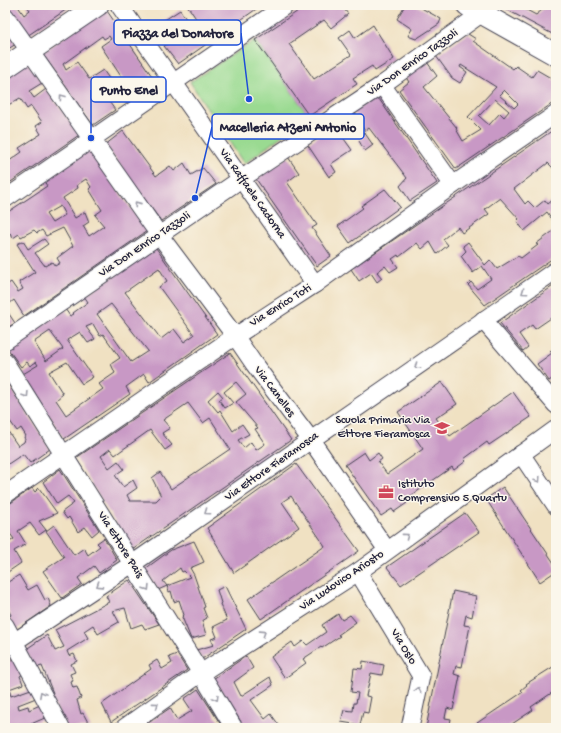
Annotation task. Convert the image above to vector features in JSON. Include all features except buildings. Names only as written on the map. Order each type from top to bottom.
[{"type":"street","points":[[5,68],[98,5]]},
{"type":"street","name":"Via Raffaele Cadorna","points":[[119,5],[315,284]]},
{"type":"street","points":[[5,199],[93,140],[286,5]]},
{"type":"street","points":[[480,8],[556,55]]},
{"type":"street","name":"Via Don Enrico Tazzoli","points":[[5,341],[160,236],[241,178],[382,85],[480,8]]},
{"type":"street","name":"Via Canelles","points":[[5,16],[160,236],[311,440],[387,550]]},
{"type":"street","points":[[382,85],[454,185]]},
{"type":"street","name":"Via Enrico Toti","points":[[5,495],[235,336],[315,284],[556,114]]},
{"type":"street","name":"Via Ettore Fieramosca","points":[[10,645],[132,564],[556,270]]},
{"type":"street","points":[[483,320],[556,405]]},
{"type":"street","name":"Via Ettore Pais","points":[[5,362],[234,728]]},
{"type":"street","name":"Via Ludovico Ariosto","points":[[124,728],[201,673],[358,572],[556,429]]},
{"type":"street","points":[[520,454],[556,506]]},
{"type":"street","name":"Via Oslo","points":[[358,572],[421,676],[410,728]]},
{"type":"street","points":[[5,624],[10,645],[61,728]]},
{"type":"green space","points":[[255,40],[309,116],[244,164],[190,82]]},
{"type":"place","name":"Piazza del Donatore","points":[[249,99]]},
{"type":"place","name":"Punto Enel","points":[[91,138]]},
{"type":"place","name":"Macelleria Atzeni Antonio","points":[[195,198]]},
{"type":"place","name":"Scuola Primaria Via Ettore Fieramosca","points":[[442,428]]},
{"type":"place","name":"Istituto Comprensivo 5 Quartu","points":[[386,492]]}]
